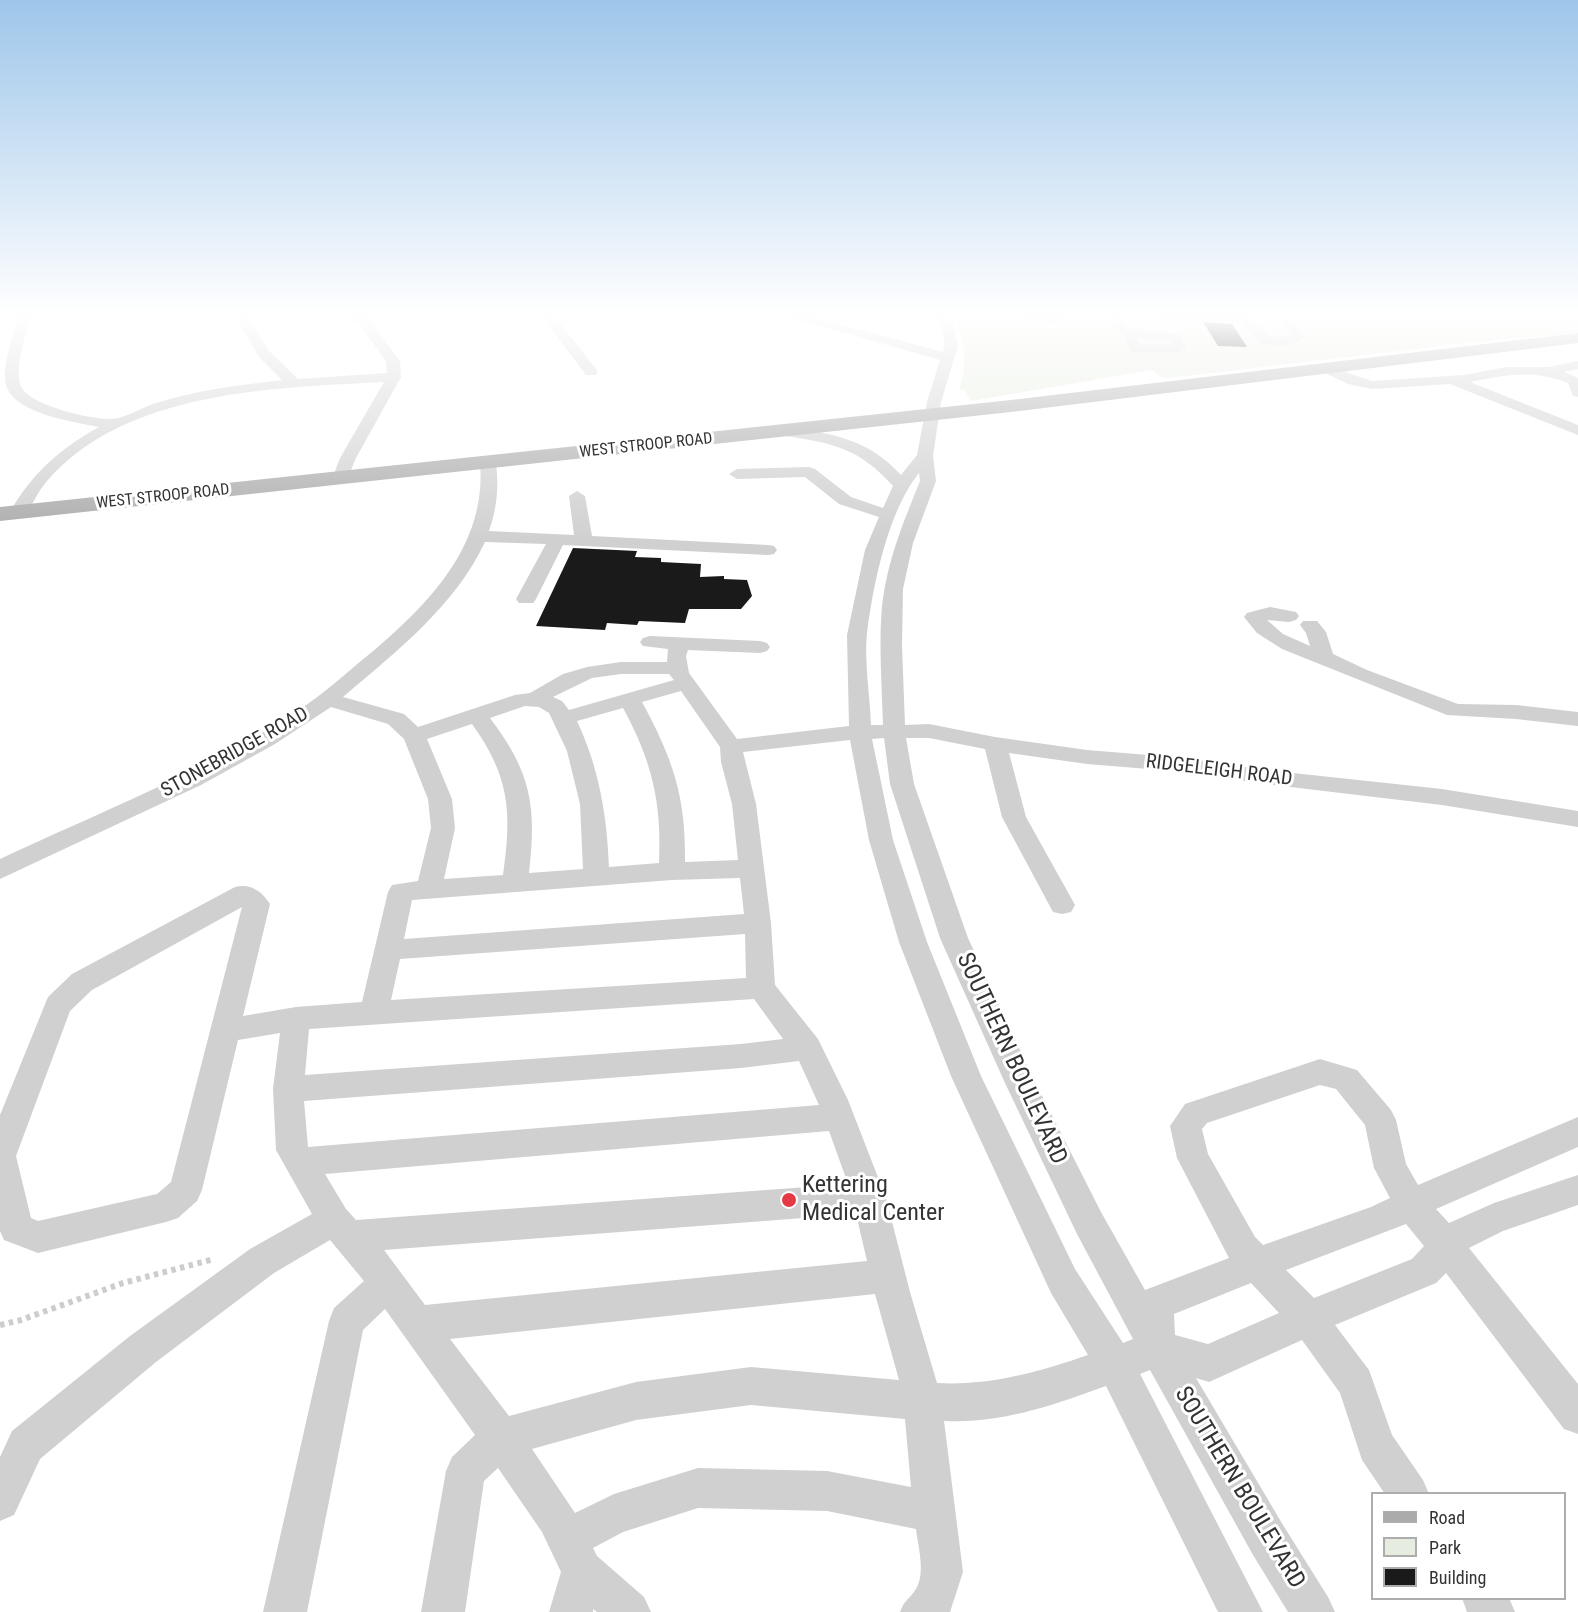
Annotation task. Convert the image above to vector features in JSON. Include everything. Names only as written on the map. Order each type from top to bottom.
[{"type":"main road","name":"WEST STROOP ROAD","points":[[9,513],[785,431],[1141,389]]},
{"type":"street","points":[[15,389],[29,402],[46,409],[115,425]]},
{"type":"street","points":[[9,513],[59,459],[115,425],[153,408],[182,400],[245,389]]},
{"type":"street","points":[[339,479],[348,458],[387,389]]},
{"type":"street","name":"SOUTHERN BOULEVARD","points":[[938,389],[925,456],[928,481],[904,543],[894,589],[892,646],[894,730],[902,784],[954,938],[1020,1083],[1089,1223],[1158,1349],[1268,1540],[1313,1612]]},
{"type":"street","points":[[1477,389],[1578,430]]},
{"type":"street","points":[[785,431],[841,440],[858,446],[887,467],[901,485]]},
{"type":"street","name":"SOUTHERN BOULEVARD","points":[[925,456],[901,485],[874,550],[857,635],[860,732],[884,851],[913,942],[966,1076],[1063,1281],[1115,1365],[1241,1612]]},
{"type":"street","name":"STONEBRIDGE ROAD","points":[[0,870],[213,770],[262,743],[327,699],[411,629],[452,580],[480,536],[490,500],[491,483],[488,463]]},
{"type":"street","points":[[737,474],[809,472],[831,492],[858,508],[889,514]]},
{"type":"street","points":[[577,496],[584,532],[582,541]]},
{"type":"street","points":[[480,536],[768,550]]},
{"type":"street","points":[[526,598],[558,538]]},
{"type":"street","points":[[1289,616],[1270,613],[1254,617],[1262,630],[1286,644],[1455,710],[1516,712],[1578,719]]},
{"type":"street","points":[[1310,626],[1316,632],[1324,658]]},
{"type":"street","points":[[650,642],[681,665],[731,747],[732,762],[744,804],[758,923],[761,988],[807,1048],[833,1100],[869,1198],[923,1400],[942,1572],[931,1606],[922,1612]]},
{"type":"street","points":[[1286,644],[1294,658],[1339,674],[1360,674]]},
{"type":"street","points":[[536,699],[554,685],[584,672],[612,668],[681,665],[760,647]]},
{"type":"street","points":[[564,718],[630,700],[681,665]]},
{"type":"street","points":[[327,699],[396,719],[414,736],[440,799],[443,828],[429,890]]},
{"type":"street","points":[[414,736],[523,700],[536,699],[555,706],[564,718],[588,774],[592,798],[596,877]]},
{"type":"street","points":[[630,700],[646,730],[666,779],[672,815],[672,871]]},
{"type":"street","points":[[476,715],[501,750],[514,778],[520,811],[520,846],[515,882]]},
{"type":"street","name":"RIDGELEIGH ROAD","points":[[731,747],[760,741],[860,732],[929,731],[995,744],[1087,757],[1185,765],[1265,777],[1442,797],[1578,819]]},
{"type":"street","points":[[995,744],[1014,817],[1062,905]]},
{"type":"street","points":[[374,1013],[401,892],[672,871],[752,870]]},
{"type":"street","points":[[244,894],[257,904],[226,1029],[185,1190],[166,1207],[38,1237],[16,1228],[0,1156],[57,1005],[82,982],[244,894]]},
{"type":"street","points":[[389,950],[758,923]]},
{"type":"street","points":[[226,1029],[296,1019],[374,1013],[761,988]]},
{"type":"street","points":[[296,1019],[288,1089],[292,1150],[341,1228],[387,1283],[501,1438],[556,1518],[575,1556],[629,1612]]},
{"type":"street","points":[[288,1089],[741,1056],[807,1048]]},
{"type":"street","points":[[1408,1492],[1376,1446],[1356,1383],[1308,1318],[1243,1249],[1220,1202],[1193,1158],[1186,1126],[1196,1113],[1320,1072],[1346,1079],[1380,1120],[1390,1168],[1412,1206],[1578,1415]]},
{"type":"street","points":[[299,1162],[840,1117]]},
{"type":"street","points":[[1158,1349],[1155,1304],[1380,1220],[1433,1194],[1556,1143],[1578,1131]]},
{"type":"street","points":[[443,1612],[466,1471],[501,1438],[636,1401],[751,1386],[856,1397],[960,1403],[1036,1392],[1158,1349],[1209,1363],[1308,1318],[1424,1271],[1454,1238],[1494,1219],[1578,1190]]},
{"type":"street","points":[[0,1501],[26,1445],[143,1349],[262,1261],[341,1228],[869,1198]]},
{"type":"street","points":[[418,1324],[888,1276]]},
{"type":"street","points":[[285,1612],[347,1321],[387,1283]]},
{"type":"street","points":[[571,1612],[575,1556],[614,1514],[698,1488],[827,1491],[934,1512]]},
{"type":"path","points":[[0,1325],[21,1320],[123,1283],[222,1257]]},
{"type":"green space","points":[[960,389],[1040,389],[971,401],[965,390]]},
{"type":"building","points":[[573,548],[637,551],[635,557],[661,558],[661,562],[701,564],[700,577],[724,576],[724,579],[747,580],[752,596],[741,609],[689,609],[685,623],[639,621],[637,625],[607,623],[605,630],[536,626]]},
{"type":"place","name":"Kettering Medical Center","points":[[789,1200]]}]
